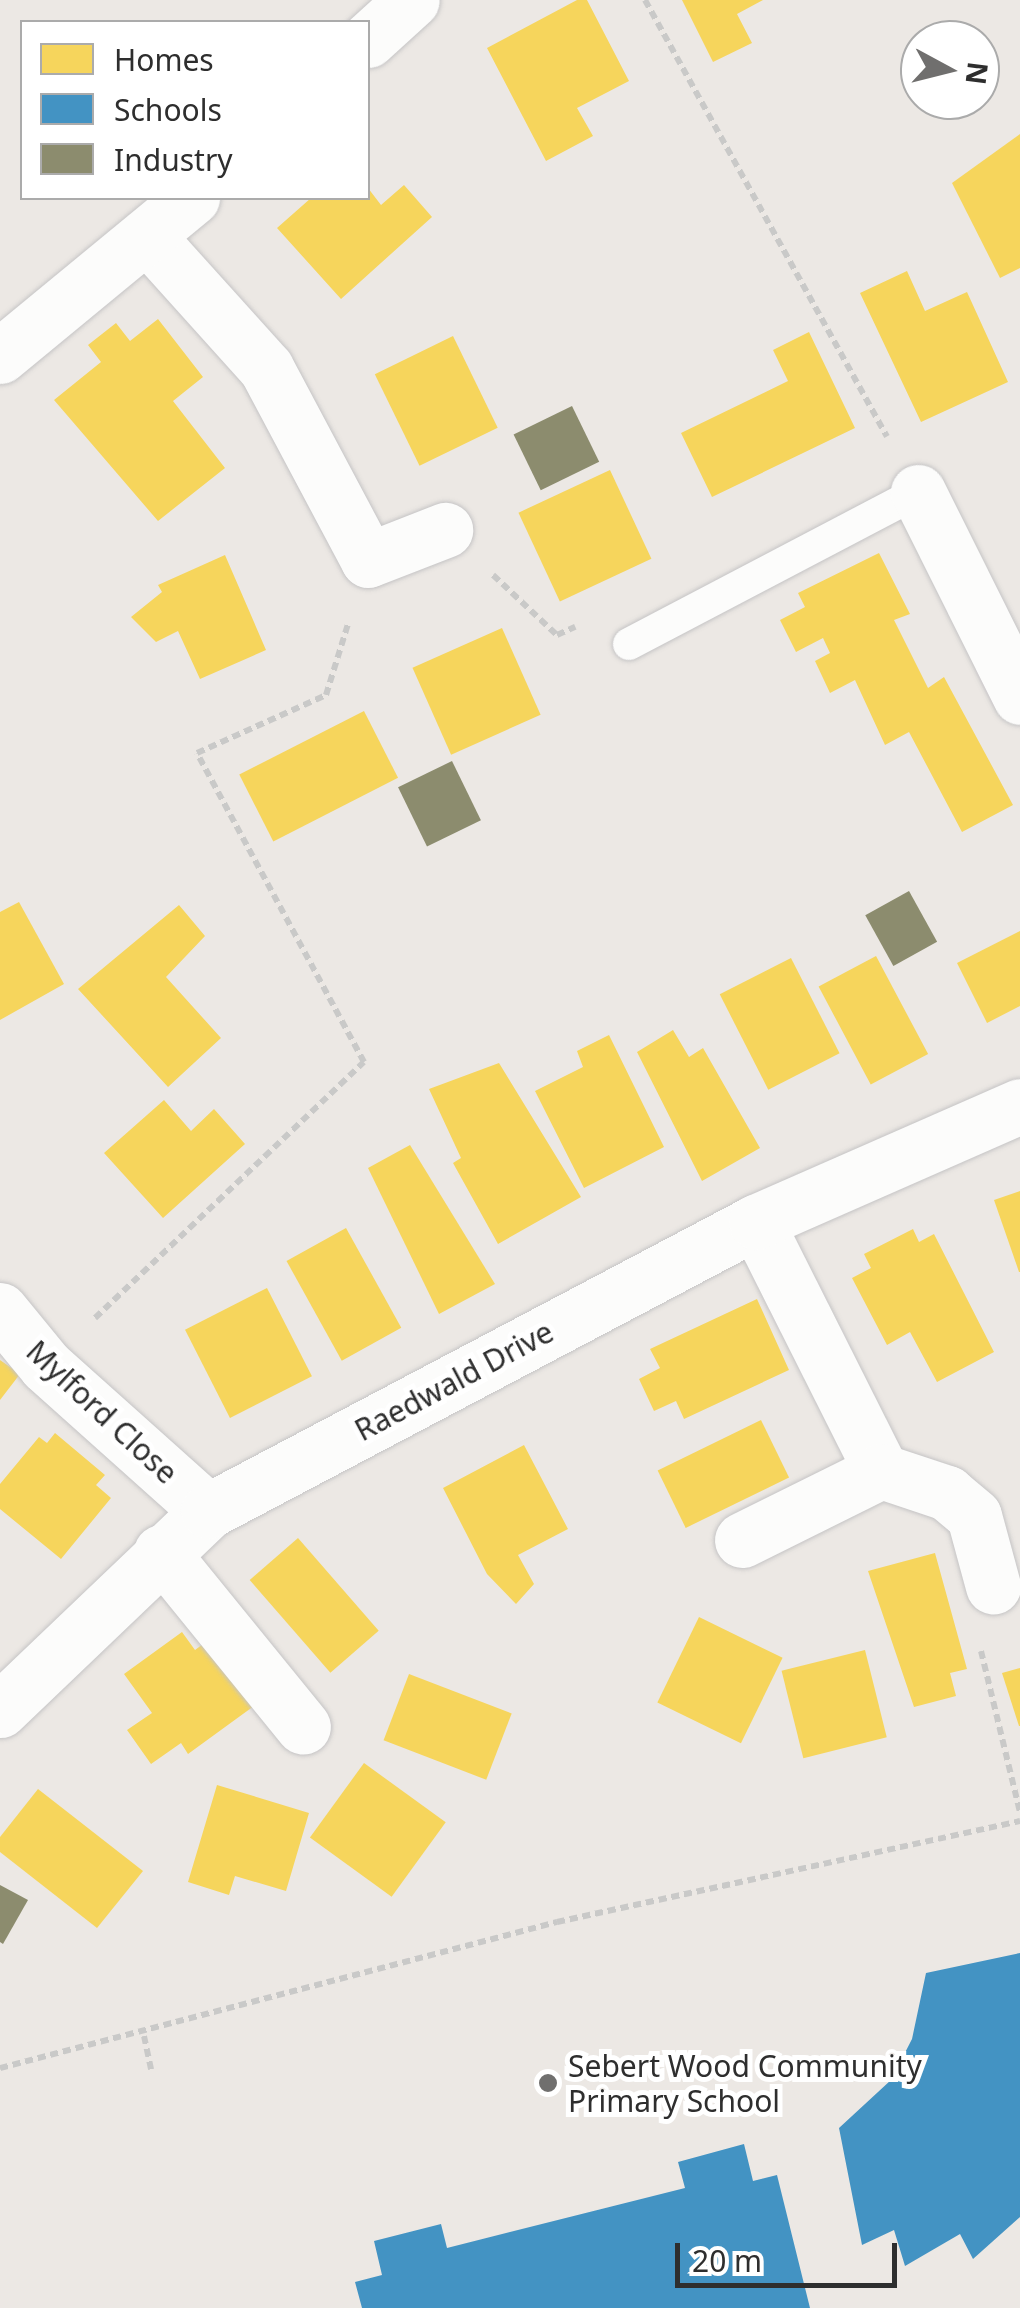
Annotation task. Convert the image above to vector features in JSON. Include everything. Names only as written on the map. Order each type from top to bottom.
[{"type":"street","points":[[370,38],[412,0]]},
{"type":"street","points":[[0,356],[190,200]]},
{"type":"street","points":[[148,238],[266,368],[368,560],[445,530]]},
{"type":"street","points":[[918,492],[1020,698]]},
{"type":"street","name":"Raedwald Drive","points":[[0,1710],[160,1552],[208,1511],[756,1222],[1020,1106]]},
{"type":"street","points":[[756,1222],[881,1471]]},
{"type":"street","name":"Mylford Close","points":[[0,1310],[46,1366],[208,1511]]},
{"type":"street","points":[[742,1540],[881,1471],[947,1493],[974,1516],[993,1586]]},
{"type":"street","points":[[160,1552],[303,1727]]},
{"type":"lane","points":[[629,644],[918,492]]},
{"type":"path","points":[[645,0],[918,492]]},
{"type":"path","points":[[445,530],[558,635],[594,619]]},
{"type":"path","points":[[46,1366],[364,1062],[198,752],[326,694],[368,560]]},
{"type":"path","points":[[993,1586],[970,1606],[1020,1812]]},
{"type":"path","points":[[0,2068],[144,2036],[557,1922],[1020,1821]]},
{"type":"path","points":[[144,2036],[151,2069]]},
{"type":"building: Homes","points":[[577,0],[587,0],[629,81],[577,108],[593,136],[546,161],[487,48]]},
{"type":"building: Homes","points":[[682,0],[763,0],[737,14],[752,43],[713,62]]},
{"type":"building: Homes","points":[[1020,134],[1020,268],[1000,278],[952,183]]},
{"type":"building: Homes","points":[[404,185],[432,217],[341,299],[277,228],[309,200],[370,200],[370,191],[381,205]]},
{"type":"building: Homes","points":[[907,271],[925,311],[967,292],[1008,382],[921,422],[860,293]]},
{"type":"building: Homes","points":[[158,319],[203,377],[173,401],[225,468],[158,521],[54,400],[101,362],[88,345],[116,323],[130,341]]},
{"type":"building: Homes","points":[[809,332],[855,428],[712,497],[681,433],[788,381],[773,350]]},
{"type":"building: Homes","points":[[453,336],[498,428],[420,466],[375,374]]},
{"type":"building: Homes","points":[[610,470],[651,559],[560,602],[518,513]]},
{"type":"building: Homes","points":[[879,553],[910,614],[894,620],[928,688],[944,677],[1013,805],[962,832],[909,732],[885,745],[855,680],[830,693],[815,661],[830,653],[823,638],[796,652],[780,620],[805,607],[798,593]]},
{"type":"building: Homes","points":[[225,555],[266,650],[200,679],[178,631],[156,642],[131,617],[162,592],[158,585]]},
{"type":"building: Homes","points":[[502,628],[541,715],[451,755],[412,668]]},
{"type":"building: Homes","points":[[364,711],[398,778],[273,841],[239,775]]},
{"type":"building: Homes","points":[[19,902],[64,984],[0,1020],[0,912]]},
{"type":"building: Homes","points":[[179,905],[205,936],[166,977],[221,1038],[168,1087],[78,989]]},
{"type":"building: Homes","points":[[1020,931],[1020,1006],[987,1023],[957,963]]},
{"type":"building: Homes","points":[[876,956],[928,1054],[871,1085],[819,987]]},
{"type":"building: Homes","points":[[791,958],[840,1053],[768,1090],[720,994]]},
{"type":"building: Homes","points":[[673,1030],[689,1057],[703,1048],[760,1148],[702,1181],[637,1052]]},
{"type":"building: Homes","points":[[609,1035],[664,1147],[584,1188],[535,1091],[583,1067],[577,1051]]},
{"type":"building: Homes","points":[[499,1063],[581,1197],[498,1244],[453,1163],[461,1158],[429,1089]]},
{"type":"building: Homes","points":[[164,1100],[191,1131],[214,1109],[245,1144],[163,1218],[104,1153]]},
{"type":"building: Homes","points":[[410,1145],[495,1284],[439,1314],[368,1168]]},
{"type":"building: Homes","points":[[1020,1191],[1020,1272],[1019,1272],[994,1200]]},
{"type":"building: Homes","points":[[346,1228],[401,1328],[342,1361],[287,1261]]},
{"type":"building: Homes","points":[[913,1229],[919,1242],[934,1234],[994,1352],[937,1382],[910,1332],[887,1345],[852,1278],[871,1268],[864,1254]]},
{"type":"building: Homes","points":[[267,1288],[312,1376],[230,1418],[185,1330]]},
{"type":"building: Homes","points":[[757,1299],[789,1370],[684,1419],[676,1401],[654,1411],[639,1379],[660,1368],[650,1349]]},
{"type":"building: Homes","points":[[0,1360],[20,1374],[0,1400]]},
{"type":"building: Homes","points":[[761,1420],[789,1478],[686,1528],[658,1470]]},
{"type":"building: Homes","points":[[55,1433],[105,1475],[96,1485],[111,1498],[61,1559],[0,1509],[0,1484],[39,1437],[47,1443]]},
{"type":"building: Homes","points":[[524,1445],[568,1529],[518,1555],[534,1584],[516,1604],[487,1574],[443,1488]]},
{"type":"building: Homes","points":[[298,1538],[379,1631],[330,1673],[250,1580]]},
{"type":"building: Homes","points":[[935,1553],[967,1669],[950,1673],[956,1696],[914,1707],[868,1571]]},
{"type":"building: Homes","points":[[699,1617],[783,1658],[741,1743],[657,1702]]},
{"type":"building: Homes","points":[[182,1632],[195,1650],[211,1638],[258,1703],[188,1754],[181,1743],[151,1764],[127,1730],[152,1713],[124,1674]]},
{"type":"building: Homes","points":[[865,1650],[887,1737],[803,1758],[782,1671]]},
{"type":"building: Homes","points":[[1020,1668],[1020,1726],[1019,1726],[1002,1673]]},
{"type":"building: Homes","points":[[409,1674],[512,1713],[486,1780],[384,1740]]},
{"type":"building: Homes","points":[[364,1763],[446,1822],[392,1897],[310,1837]]},
{"type":"building: Homes","points":[[217,1785],[309,1813],[286,1891],[235,1876],[229,1895],[188,1882]]},
{"type":"building: Homes","points":[[38,1789],[143,1871],[97,1928],[0,1852],[0,1837]]},
{"type":"building: Schools","points":[[1020,1953],[1020,2217],[973,2259],[960,2234],[905,2266],[894,2230],[862,2245],[839,2128],[891,2080],[912,2039],[926,1973]]},
{"type":"building: Schools","points":[[744,2144],[753,2181],[777,2175],[810,2308],[362,2308],[355,2282],[382,2275],[374,2241],[441,2224],[447,2248],[685,2188],[678,2162]]},
{"type":"building: Industry","points":[[572,406],[599,462],[541,490],[514,434]]},
{"type":"building: Industry","points":[[452,761],[481,820],[427,847],[398,787]]},
{"type":"building: Industry","points":[[909,891],[937,942],[893,966],[865,915]]},
{"type":"building: Industry","points":[[0,1885],[28,1900],[3,1944],[0,1942]]},
{"type":"place","name":"Sebert Wood Community Primary School","points":[[548,2083]]}]
